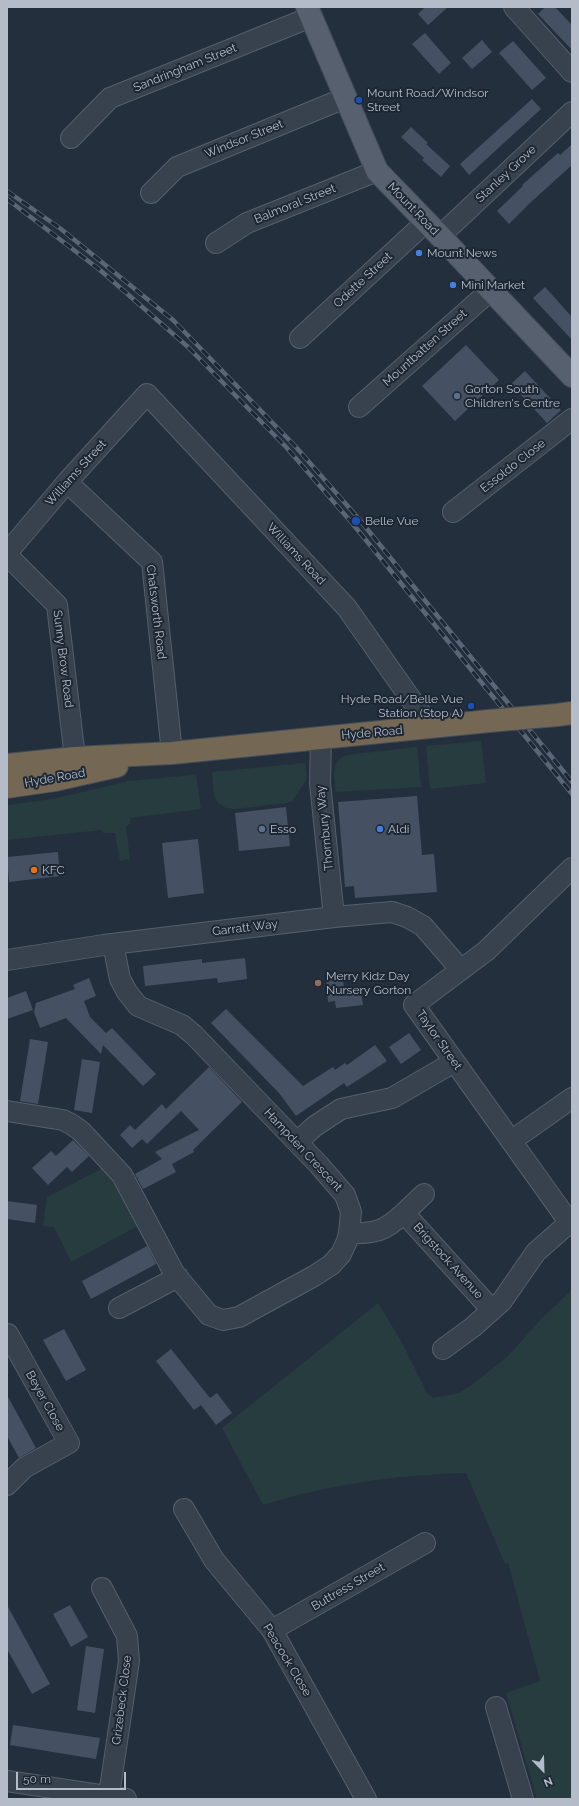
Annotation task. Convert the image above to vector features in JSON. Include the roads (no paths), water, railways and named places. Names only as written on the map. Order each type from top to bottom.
[{"type":"highway","name":"Hyde Road","points":[[7,765],[75,758],[172,753],[565,714]]},
{"type":"highway","name":"Hyde Road","points":[[7,787],[55,780],[172,753]]},
{"type":"main road","name":"Mount Road","points":[[309,12],[376,171],[572,376]]},
{"type":"street","points":[[514,7],[572,72]]},
{"type":"street","name":"Sandringham Street","points":[[71,138],[110,98],[309,12]]},
{"type":"street","name":"Windsor Street","points":[[151,193],[177,167],[345,98]]},
{"type":"street","name":"Stanley Grove","points":[[433,229],[572,112]]},
{"type":"street","name":"Balmoral Street","points":[[216,243],[247,223],[376,171]]},
{"type":"street","name":"Odette Street","points":[[300,338],[433,229]]},
{"type":"street","name":"Mountbatten Street","points":[[360,407],[491,290]]},
{"type":"street","name":"Williams Street","points":[[7,554],[67,482],[147,394]]},
{"type":"street","name":"Williams Road","points":[[147,394],[347,608],[420,712],[422,728]]},
{"type":"street","name":"Essoldo Close","points":[[453,512],[572,419]]},
{"type":"street","name":"Chatsworth Road","points":[[67,482],[152,562],[172,753]]},
{"type":"street","name":"Sunny Brow Road","points":[[7,554],[57,605],[75,758]]},
{"type":"street","name":"Thornbury Way","points":[[321,738],[320,783],[334,917]]},
{"type":"street","name":"Taylor Street","points":[[571,1225],[414,1005],[486,951],[572,868]]},
{"type":"street","name":"Garratt Way","points":[[7,960],[113,944],[334,917],[392,912],[408,917],[423,926],[461,970]]},
{"type":"street","name":"Hampden Crescent","points":[[7,1111],[63,1120],[81,1131],[122,1175],[178,1277],[210,1315],[223,1320],[230,1320],[239,1317],[328,1268],[341,1254],[350,1233],[351,1212],[345,1195],[297,1142],[194,1035],[182,1025],[138,1006],[127,992],[120,979],[113,944]]},
{"type":"street","points":[[297,1142],[315,1126],[342,1109],[392,1098],[454,1062]]},
{"type":"street","points":[[511,1141],[572,1098]]},
{"type":"street","name":"Brigstock Avenue","points":[[350,1233],[369,1234],[380,1230],[396,1221],[424,1194]]},
{"type":"street","name":"Brigstock Avenue","points":[[404,1212],[492,1310]]},
{"type":"street","points":[[442,1349],[492,1310],[509,1294],[527,1263],[536,1252],[571,1225]]},
{"type":"street","points":[[119,1308],[178,1277]]},
{"type":"street","name":"Beyer Close","points":[[7,1485],[24,1468],[69,1443],[8,1334]]},
{"type":"street","name":"Peacock Close","points":[[184,1508],[214,1560],[272,1630],[366,1799]]},
{"type":"street","name":"Buttress Street","points":[[272,1630],[425,1543]]},
{"type":"street","name":"Grizebeck Close","points":[[102,1588],[127,1636],[129,1647],[118,1797]]},
{"type":"street","points":[[496,1707],[523,1799]]},
{"type":"street","points":[[7,1781],[118,1797]]},
{"type":"railway","points":[[7,191],[61,229],[173,320],[295,446],[359,519],[572,782]]},
{"type":"railway","points":[[7,199],[100,270],[188,347],[286,447],[352,523],[572,794]]},
{"type":"place","name":"Mount Road/Windsor Street","points":[[359,100]]},
{"type":"place","name":"Mount News","points":[[419,253]]},
{"type":"place","name":"Mini Market","points":[[453,285]]},
{"type":"place","name":"Gorton South Children's Centre","points":[[457,396]]},
{"type":"place","name":"Belle Vue","points":[[356,521]]},
{"type":"place","name":"Hyde Road/Belle Vue Station (Stop A)","points":[[471,706]]},
{"type":"place","name":"Esso","points":[[262,829]]},
{"type":"place","name":"Aldi","points":[[380,829]]},
{"type":"place","name":"KFC","points":[[34,870]]},
{"type":"place","name":"Merry Kidz Day Nursery Gorton","points":[[318,983]]}]
